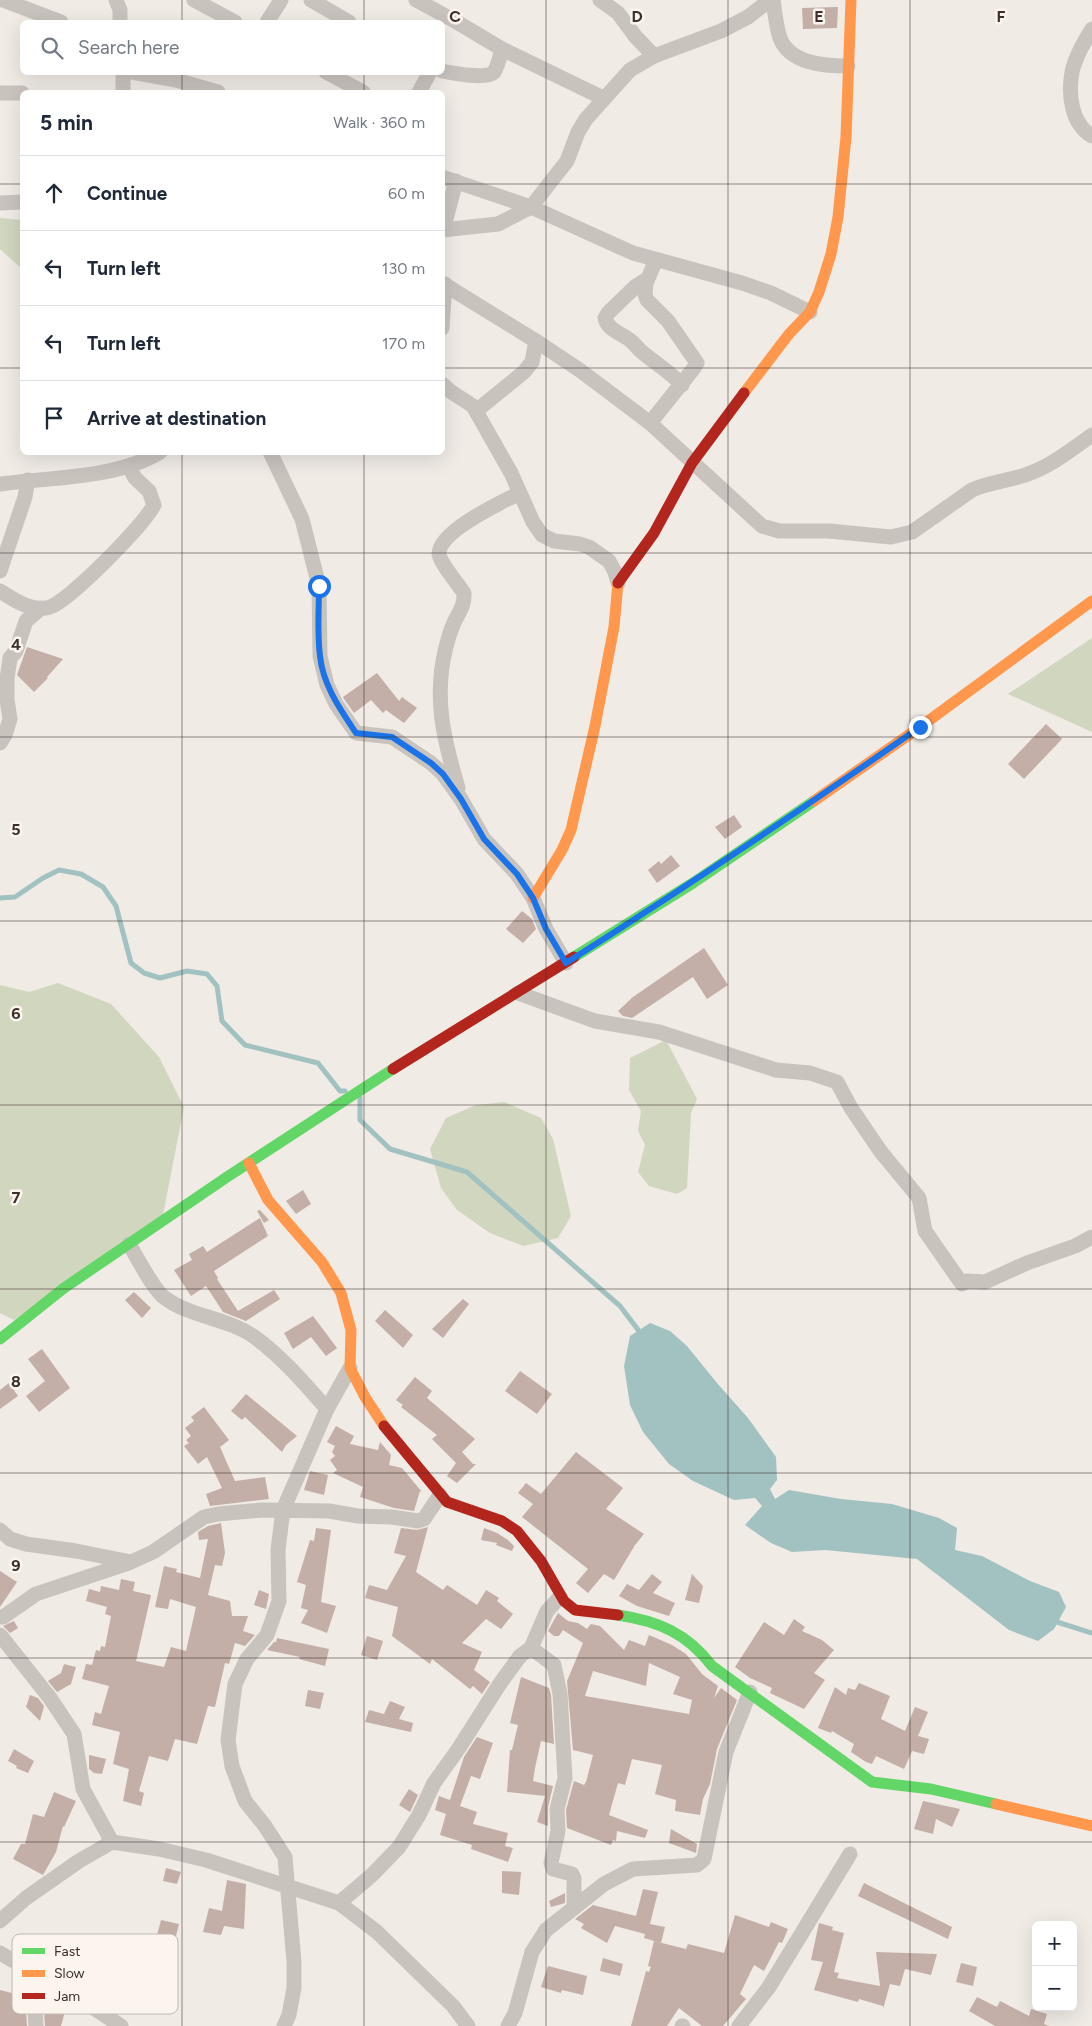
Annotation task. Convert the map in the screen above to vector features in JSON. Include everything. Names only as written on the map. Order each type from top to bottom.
[{"type":"street","points":[[3,0],[56,20]]},
{"type":"street","points":[[194,0],[231,20]]},
{"type":"street","points":[[267,20],[281,0]]},
{"type":"street","points":[[311,0],[346,20]]},
{"type":"street","points":[[416,0],[438,5],[502,49],[603,98]]},
{"type":"street","points":[[600,0],[618,13],[635,36],[654,56]]},
{"type":"street","points":[[445,230],[498,224],[531,207],[567,161],[578,132],[586,119],[630,70],[654,56],[721,31],[748,17],[771,0],[781,40],[787,49],[813,64],[848,66]]},
{"type":"street","points":[[618,583],[654,533],[692,463],[789,334],[810,312],[831,254],[838,218],[846,138],[851,0]]},
{"type":"street","points":[[1092,29],[1076,59],[1072,73],[1071,92],[1072,108],[1080,127],[1092,136]]},
{"type":"street","points":[[445,72],[460,75],[488,76],[493,74],[497,67],[502,49]]},
{"type":"street","points":[[123,75],[123,90]]},
{"type":"street","points":[[148,75],[176,80],[211,90]]},
{"type":"street","points":[[332,75],[359,90]]},
{"type":"street","points":[[420,90],[428,75]]},
{"type":"street","points":[[0,93],[20,93]]},
{"type":"street","points":[[445,213],[449,179],[531,207],[633,252],[742,283],[771,293],[810,312]]},
{"type":"street","points":[[0,203],[20,202]]},
{"type":"street","points":[[650,422],[696,366],[696,360],[685,348],[668,321],[647,300],[645,294],[647,279],[656,260]]},
{"type":"street","points":[[647,279],[636,286],[608,313],[605,321],[616,332],[630,339],[640,351],[672,374],[682,385]]},
{"type":"street","points":[[445,285],[581,371],[650,422],[692,463],[762,526],[768,529],[779,531],[829,531],[891,537],[912,532],[972,490],[1038,470],[1092,435]]},
{"type":"street","points":[[476,411],[524,372],[532,362],[536,341]]},
{"type":"street","points":[[445,387],[474,406],[511,472],[533,522],[542,534],[554,541],[589,547],[609,561],[618,583],[614,627],[595,726],[571,830],[562,850],[533,898]]},
{"type":"street","points":[[0,484],[104,472],[141,463],[155,455]]},
{"type":"street","points":[[271,455],[302,519],[319,586],[320,656],[327,685],[336,704],[356,733],[392,737],[431,763],[443,774],[461,799],[484,839],[517,874],[533,898],[546,929],[566,963]]},
{"type":"street","points":[[0,591],[26,606],[41,608],[51,607],[81,584],[150,513],[154,505],[149,490],[135,478],[129,467]]},
{"type":"street","points":[[0,571],[25,497],[28,480]]},
{"type":"street","points":[[461,799],[447,750],[440,707],[443,660],[453,623],[462,608],[464,593],[439,554],[448,538],[470,519],[520,493]]},
{"type":"street","points":[[0,1339],[64,1288],[326,1112],[693,883],[920,727],[1092,601]]},
{"type":"street","points":[[0,743],[5,735],[10,719],[5,660],[16,651],[26,621],[41,608]]},
{"type":"street","points":[[518,993],[595,1021],[659,1032],[776,1070],[810,1073],[837,1082],[881,1152],[919,1198],[925,1231],[962,1284],[967,1281],[985,1282],[1027,1262],[1075,1246],[1092,1237]]},
{"type":"street","points":[[249,1163],[268,1200],[322,1262],[341,1293],[351,1330],[350,1368],[327,1409],[283,1510],[278,1550],[279,1601],[267,1636],[247,1659],[235,1684],[228,1740],[232,1766],[246,1801],[285,1857],[289,1887],[294,1988],[289,2015],[284,2026]]},
{"type":"street","points":[[129,1244],[163,1297],[182,1307],[231,1324],[256,1338],[296,1373],[327,1409]]},
{"type":"street","points":[[350,1368],[365,1397],[391,1436],[440,1495],[457,1509],[486,1515],[516,1530],[554,1582],[566,1606],[575,1610],[636,1618],[656,1623],[692,1642],[712,1666],[872,1782],[914,1786],[1092,1826]]},
{"type":"street","points":[[0,1617],[3,1617],[36,1594],[131,1562],[153,1552],[204,1517],[255,1510],[283,1510],[329,1511],[358,1516],[392,1516],[418,1521],[424,1519],[440,1495]]},
{"type":"street","points":[[0,1530],[10,1539],[26,1544],[76,1551],[131,1562]]},
{"type":"street","points":[[339,1903],[372,1875],[399,1847],[419,1815],[434,1783],[459,1748],[499,1684],[520,1656],[531,1648],[547,1611],[560,1597]]},
{"type":"street","points":[[0,1635],[50,1698],[74,1734],[83,1788],[112,1842]]},
{"type":"street","points":[[531,1648],[554,1665],[560,1694],[565,1778],[557,1809],[558,1831],[551,1863],[553,1869],[572,1874],[574,1878],[574,1908]]},
{"type":"street","points":[[508,2026],[515,2013],[532,1952],[546,1930],[604,1884],[633,1869],[697,1865],[704,1858],[726,1752],[750,1692]]},
{"type":"street","points":[[0,1921],[33,1893],[79,1861],[112,1842],[160,1849],[206,1860],[339,1903],[377,1932],[452,2006],[468,2026]]},
{"type":"street","points":[[739,2026],[769,1987],[850,1854]]},
{"type":"street","points":[[0,1953],[12,1960]]},
{"type":"street","points":[[105,2014],[121,2026]]},
{"type":"green space","points":[[0,218],[20,220],[20,267],[0,249]]},
{"type":"green space","points":[[1092,638],[1092,732],[1008,694]]},
{"type":"green space","points":[[58,983],[111,1004],[159,1057],[184,1107],[161,1225],[14,1320],[0,1313],[0,985],[29,992]]},
{"type":"green space","points":[[666,1040],[697,1099],[691,1113],[687,1188],[677,1194],[649,1186],[638,1172],[645,1145],[638,1131],[641,1111],[629,1090],[630,1058]]},
{"type":"green space","points":[[504,1102],[541,1118],[553,1139],[571,1216],[558,1238],[523,1246],[490,1233],[457,1210],[441,1188],[430,1149],[446,1118],[476,1105]]},
{"type":"water","points":[[650,1323],[670,1331],[687,1346],[748,1418],[776,1457],[777,1480],[770,1489],[775,1499],[789,1490],[841,1499],[892,1504],[939,1518],[957,1528],[955,1550],[982,1556],[1030,1581],[1059,1592],[1066,1607],[1054,1629],[1038,1641],[1009,1630],[917,1559],[825,1550],[792,1552],[771,1543],[745,1525],[762,1506],[755,1498],[734,1500],[693,1481],[669,1464],[643,1432],[630,1405],[624,1366],[630,1336]]},
{"type":"building","points":[[838,7],[837,28],[803,29],[802,8]]},
{"type":"building","points":[[27,647],[63,659],[34,692],[17,675]]},
{"type":"building","points":[[377,673],[399,701],[402,697],[417,708],[404,723],[386,710],[383,713],[371,700],[354,713],[344,699],[343,697]]},
{"type":"building","points":[[1046,724],[1062,739],[1024,779],[1008,764]]},
{"type":"building","points":[[734,815],[742,827],[725,839],[715,827]]},
{"type":"building","points":[[671,855],[680,866],[657,883],[648,870],[659,861],[661,864]]},
{"type":"building","points":[[522,911],[532,919],[536,929],[523,943],[506,929]]},
{"type":"building","points":[[704,948],[728,985],[707,999],[693,977],[632,1018],[623,1016],[618,1011],[633,997]]},
{"type":"building","points":[[303,1190],[311,1204],[296,1214],[286,1201]]},
{"type":"building","points":[[260,1210],[269,1220],[264,1223],[257,1211]]},
{"type":"building","points":[[260,1218],[268,1236],[214,1271],[217,1279],[238,1311],[274,1290],[280,1299],[246,1321],[223,1312],[206,1286],[191,1296],[174,1270],[192,1260],[189,1254],[203,1246],[207,1252]]},
{"type":"building","points":[[134,1292],[151,1308],[142,1318],[125,1300]]},
{"type":"building","points":[[463,1299],[469,1304],[443,1338],[432,1329]]},
{"type":"building","points":[[385,1310],[413,1335],[403,1348],[375,1321]]},
{"type":"building","points":[[313,1316],[337,1348],[326,1356],[311,1337],[293,1349],[284,1333]]},
{"type":"building","points":[[42,1349],[70,1388],[39,1412],[26,1396],[45,1381],[28,1359]]},
{"type":"building","points":[[520,1371],[552,1394],[537,1414],[505,1391]]},
{"type":"building","points":[[415,1377],[432,1391],[427,1398],[475,1439],[462,1452],[473,1464],[476,1464],[457,1483],[447,1476],[456,1463],[432,1439],[437,1435],[401,1407],[403,1405],[396,1400]]},
{"type":"building","points":[[9,1383],[18,1396],[0,1409],[0,1390]]},
{"type":"building","points":[[246,1394],[297,1436],[286,1445],[282,1452],[245,1417],[242,1420],[231,1411]]},
{"type":"building","points":[[204,1407],[229,1440],[220,1447],[235,1481],[265,1477],[269,1499],[210,1506],[206,1494],[222,1488],[207,1457],[198,1464],[184,1446],[189,1443],[186,1440],[191,1436],[185,1428],[194,1421],[191,1417]]},
{"type":"building","points":[[336,1426],[354,1436],[350,1444],[378,1450],[380,1442],[391,1455],[389,1465],[402,1468],[422,1492],[420,1491],[414,1511],[394,1508],[360,1497],[363,1487],[333,1473],[337,1470],[330,1460],[335,1456],[332,1452],[335,1446],[327,1442]]},
{"type":"building","points":[[576,1452],[623,1488],[606,1509],[644,1534],[635,1545],[614,1580],[604,1574],[588,1593],[576,1583],[588,1569],[522,1517],[533,1504],[518,1493],[526,1483],[541,1494]]},
{"type":"building","points":[[310,1471],[328,1475],[324,1495],[304,1490]]},
{"type":"building","points":[[221,1523],[225,1553],[222,1566],[215,1565],[208,1595],[230,1601],[232,1616],[248,1616],[243,1631],[255,1635],[245,1646],[235,1643],[229,1664],[225,1663],[215,1707],[208,1706],[197,1744],[175,1739],[168,1761],[149,1756],[139,1791],[144,1793],[141,1806],[123,1801],[129,1769],[113,1764],[120,1732],[92,1725],[95,1712],[101,1714],[109,1686],[82,1679],[86,1664],[92,1665],[96,1650],[100,1651],[101,1646],[105,1647],[111,1616],[105,1614],[107,1607],[86,1601],[89,1589],[100,1592],[101,1586],[119,1590],[121,1579],[135,1582],[133,1591],[151,1595],[136,1661],[164,1667],[171,1647],[186,1651],[196,1607],[170,1599],[168,1609],[155,1607],[164,1566],[177,1569],[176,1572],[200,1578],[208,1539],[199,1540],[198,1532],[208,1526]]},
{"type":"building","points":[[428,1527],[416,1572],[443,1590],[447,1585],[477,1605],[486,1590],[499,1598],[497,1601],[513,1614],[501,1629],[486,1619],[462,1643],[482,1652],[474,1670],[490,1682],[482,1694],[473,1686],[470,1689],[432,1659],[430,1664],[392,1636],[398,1607],[365,1598],[369,1585],[387,1590],[406,1556],[394,1553],[401,1528],[417,1530]]},
{"type":"building","points":[[316,1528],[331,1530],[321,1602],[336,1606],[327,1633],[301,1623],[308,1610],[301,1608],[306,1585],[297,1582],[310,1540],[314,1541]]},
{"type":"building","points":[[484,1528],[508,1540],[514,1546],[512,1551],[496,1545],[497,1543],[481,1540]]},
{"type":"building","points":[[0,1571],[17,1582],[0,1607]]},
{"type":"building","points":[[652,1574],[662,1582],[653,1593],[675,1603],[669,1616],[637,1606],[619,1596],[627,1584],[639,1590]]},
{"type":"building","points":[[692,1574],[703,1586],[699,1603],[685,1600]]},
{"type":"building","points":[[259,1590],[269,1594],[266,1609],[254,1605]]},
{"type":"building","points":[[558,1613],[568,1621],[578,1623],[587,1629],[591,1624],[600,1626],[624,1650],[629,1640],[645,1646],[649,1635],[672,1645],[686,1654],[702,1674],[718,1686],[714,1698],[721,1688],[737,1700],[717,1749],[710,1784],[703,1799],[700,1815],[675,1811],[676,1800],[655,1794],[662,1765],[632,1759],[625,1785],[618,1783],[609,1815],[648,1830],[645,1838],[617,1831],[616,1841],[613,1840],[611,1845],[567,1828],[566,1810],[574,1781],[584,1785],[593,1755],[573,1750],[567,1681],[583,1643],[563,1630],[559,1636],[554,1636],[548,1631]],"holes":[[[649,1663],[680,1677],[673,1694],[692,1700],[689,1714],[585,1696],[593,1671],[646,1686]]]},
{"type":"building","points":[[794,1619],[805,1627],[802,1631],[822,1640],[834,1650],[814,1673],[825,1680],[804,1709],[770,1693],[772,1688],[750,1678],[735,1667],[764,1622],[784,1635]]},
{"type":"building","points":[[14,1621],[18,1628],[10,1633],[3,1626]]},
{"type":"building","points":[[367,1636],[383,1641],[377,1660],[361,1655]]},
{"type":"building","points":[[277,1638],[329,1649],[325,1666],[299,1659],[300,1657],[267,1650],[276,1642]]},
{"type":"building","points":[[64,1664],[76,1667],[71,1684],[57,1692],[48,1681],[61,1673]]},
{"type":"building","points":[[521,1677],[549,1688],[551,1695],[554,1744],[541,1741],[533,1781],[553,1786],[548,1807],[548,1826],[537,1822],[545,1796],[507,1792],[510,1750],[512,1750],[518,1725],[510,1723]]},
{"type":"building","points":[[859,1683],[890,1696],[881,1719],[905,1731],[915,1707],[928,1712],[918,1736],[929,1739],[924,1754],[912,1751],[904,1769],[876,1756],[872,1764],[866,1762],[851,1752],[854,1744],[832,1731],[831,1733],[818,1728],[835,1687],[846,1695],[848,1688],[855,1690]]},
{"type":"building","points":[[308,1690],[324,1693],[320,1709],[305,1706]]},
{"type":"building","points":[[30,1695],[38,1698],[44,1706],[40,1721],[26,1707]]},
{"type":"building","points":[[390,1701],[405,1707],[399,1719],[413,1723],[411,1732],[365,1722],[369,1710],[384,1714]]},
{"type":"building","points":[[477,1737],[493,1743],[480,1779],[471,1776],[460,1806],[477,1812],[473,1824],[508,1833],[505,1846],[513,1848],[508,1862],[471,1849],[472,1845],[440,1835],[446,1814],[435,1810],[439,1796],[450,1800],[464,1757]]},
{"type":"building","points":[[14,1749],[34,1761],[28,1773],[16,1768],[17,1766],[8,1761]]},
{"type":"building","points":[[89,1755],[106,1759],[102,1774],[94,1773],[89,1769]]},
{"type":"building","points":[[409,1789],[418,1795],[410,1812],[399,1805]]},
{"type":"building","points":[[54,1792],[76,1801],[63,1826],[56,1852],[43,1875],[13,1859],[21,1844],[25,1844],[33,1814],[44,1817]]},
{"type":"building","points":[[923,1801],[960,1809],[952,1827],[936,1819],[933,1834],[914,1829]]},
{"type":"building","points":[[671,1829],[697,1844],[696,1853],[669,1843]]},
{"type":"building","points":[[166,1868],[181,1872],[177,1884],[163,1881]]},
{"type":"building","points":[[502,1871],[521,1872],[519,1895],[502,1893]]},
{"type":"building","points":[[227,1880],[246,1884],[244,1929],[224,1926],[221,1935],[203,1932],[209,1908],[222,1911]]},
{"type":"building","points":[[864,1883],[952,1927],[948,1939],[858,1896]]},
{"type":"building","points":[[643,1889],[658,1892],[650,1924],[665,1927],[661,1943],[644,1938],[645,1934],[615,1926],[607,1943],[581,1928],[584,1924],[575,1919],[593,1905],[636,1916]]},
{"type":"building","points":[[565,1893],[565,1903],[551,1907],[549,1901]]},
{"type":"building","points":[[735,1915],[769,1927],[771,1922],[788,1929],[782,1943],[779,1942],[764,1971],[754,1965],[740,1994],[746,1999],[723,2026],[702,2026],[679,2008],[667,2026],[631,2026],[646,1971],[649,1972],[651,1967],[648,1966],[654,1941],[686,1949],[688,1944],[724,1953]]},
{"type":"building","points":[[161,1920],[179,1924],[176,1934],[157,1934]]},
{"type":"building","points":[[819,1923],[833,1927],[832,1930],[844,1933],[834,1972],[839,1973],[837,1978],[880,1986],[876,1952],[937,1954],[931,1975],[905,1969],[900,1986],[890,1984],[883,2009],[883,2006],[859,1999],[858,2002],[814,1990],[823,1962],[811,1960]]},
{"type":"building","points":[[603,1958],[623,1964],[620,1976],[600,1971]]},
{"type":"building","points":[[961,1963],[977,1967],[973,1986],[956,1982]]},
{"type":"building","points":[[548,1966],[587,1976],[583,1995],[562,1990],[561,1993],[541,1987]]},
{"type":"building","points":[[0,1990],[12,1993],[12,2014],[26,2014],[27,2026],[0,2026]]},
{"type":"building","points":[[977,1997],[997,2007],[1000,2001],[1029,2016],[1031,2009],[1032,2011],[1047,2014],[1044,2024],[1049,2026],[995,2026],[969,2011]]},
{"type":"building","points":[[44,2014],[64,2014],[61,2026],[45,2026]]},
{"type":"waterway","points":[[0,898],[15,897],[43,878],[59,870],[81,874],[103,887],[116,906],[131,963],[144,973],[160,978],[187,971],[207,974],[217,986],[222,1021],[245,1045],[318,1063],[340,1091],[345,1091]]},
{"type":"waterway","points":[[360,1098],[360,1120],[390,1149],[467,1172],[620,1306],[642,1335]]},
{"type":"waterway","points":[[1054,1621],[1092,1633]]},
{"type":"traffic: fast","points":[[574,957],[693,883],[814,801]]},
{"type":"traffic: fast","points":[[0,1339],[64,1288],[227,1177],[393,1069]]},
{"type":"traffic: fast","points":[[618,1615],[659,1625],[682,1637],[712,1666],[872,1782],[931,1789],[996,1804]]},
{"type":"traffic: slow","points":[[744,393],[789,334],[810,312],[819,292],[831,254],[838,217],[846,137],[851,0]]},
{"type":"traffic: slow","points":[[533,898],[562,850],[571,830],[595,726],[614,627],[618,583]]},
{"type":"traffic: slow","points":[[814,801],[920,727],[1092,601]]},
{"type":"traffic: slow","points":[[249,1163],[268,1200],[322,1262],[341,1293],[351,1330],[350,1368],[365,1397],[384,1426]]},
{"type":"traffic: slow","points":[[996,1804],[1092,1826]]},
{"type":"traffic: jam","points":[[618,583],[654,533],[692,463],[744,393]]},
{"type":"traffic: jam","points":[[393,1069],[574,957]]},
{"type":"traffic: jam","points":[[384,1426],[447,1502],[502,1521],[517,1531],[541,1561],[564,1601],[575,1610],[618,1615]]},
{"type":"route","points":[[319,586],[320,656],[327,685],[336,704],[356,733],[392,737],[431,763],[443,774],[461,799],[484,839],[517,874],[533,898],[546,929],[566,963],[693,883],[920,727]]}]
